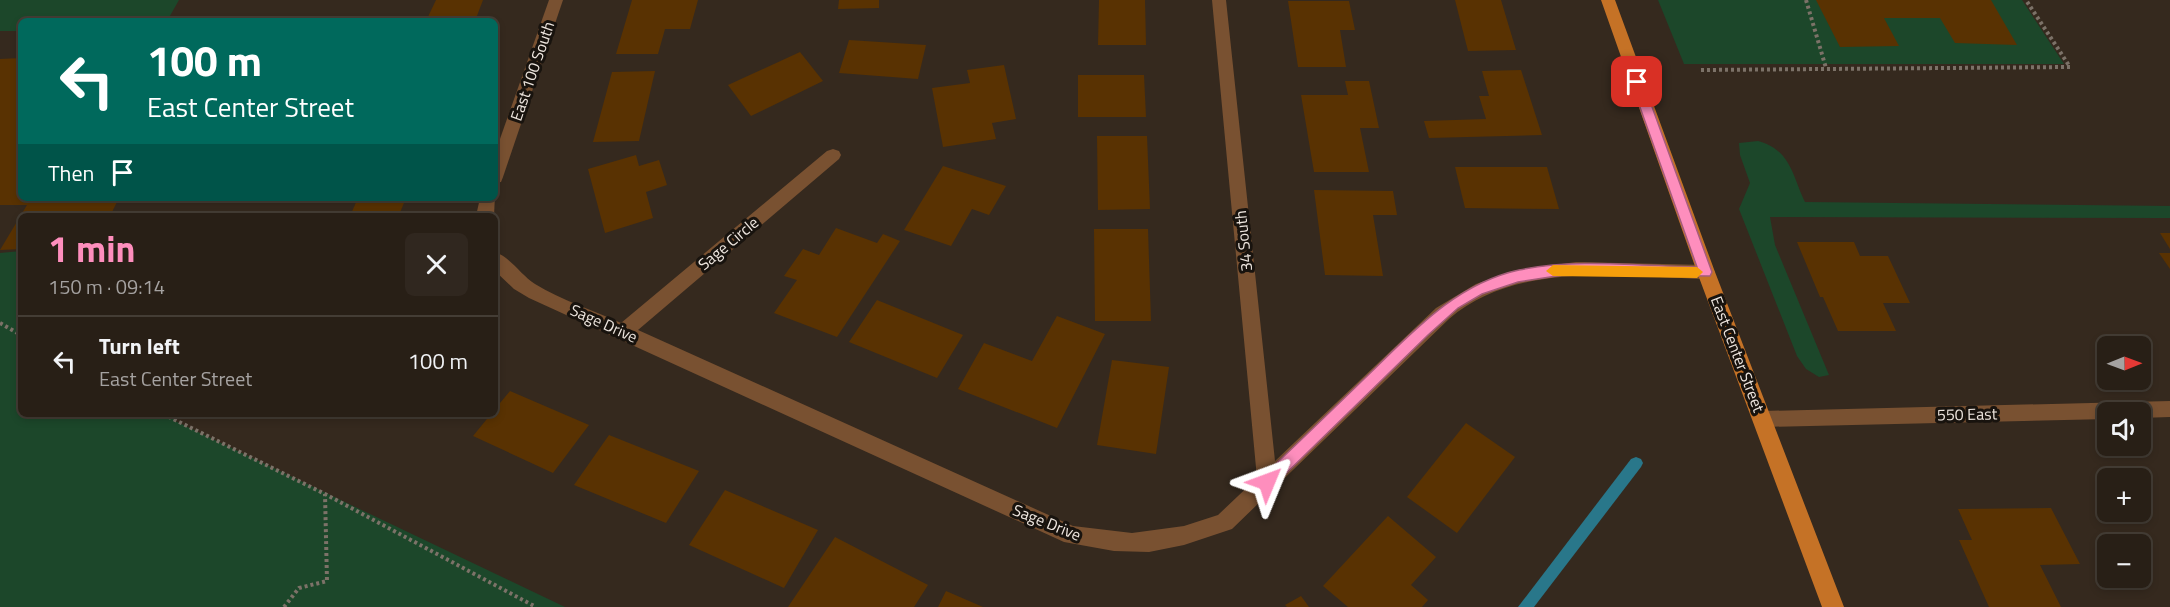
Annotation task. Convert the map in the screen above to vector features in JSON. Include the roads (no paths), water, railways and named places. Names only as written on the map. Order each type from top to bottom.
[{"type":"main road","name":"East Center Street","points":[[1608,0],[1706,272],[1833,607]]},
{"type":"street","name":"East 100 South","points":[[498,168],[556,0]]},
{"type":"street","name":"34 South","points":[[1219,0],[1267,482]]},
{"type":"street","name":"Sage Circle","points":[[623,332],[833,154]]},
{"type":"street","name":"Sage Drive","points":[[498,262],[516,283],[537,295],[1071,534],[1111,542],[1150,544],[1188,536],[1225,522],[1424,331],[1454,304],[1478,291],[1517,276],[1563,270],[1706,272]]},
{"type":"street","name":"550 East","points":[[1763,418],[2170,409]]},
{"type":"waterway","points":[[1525,607],[1636,463]]}]
